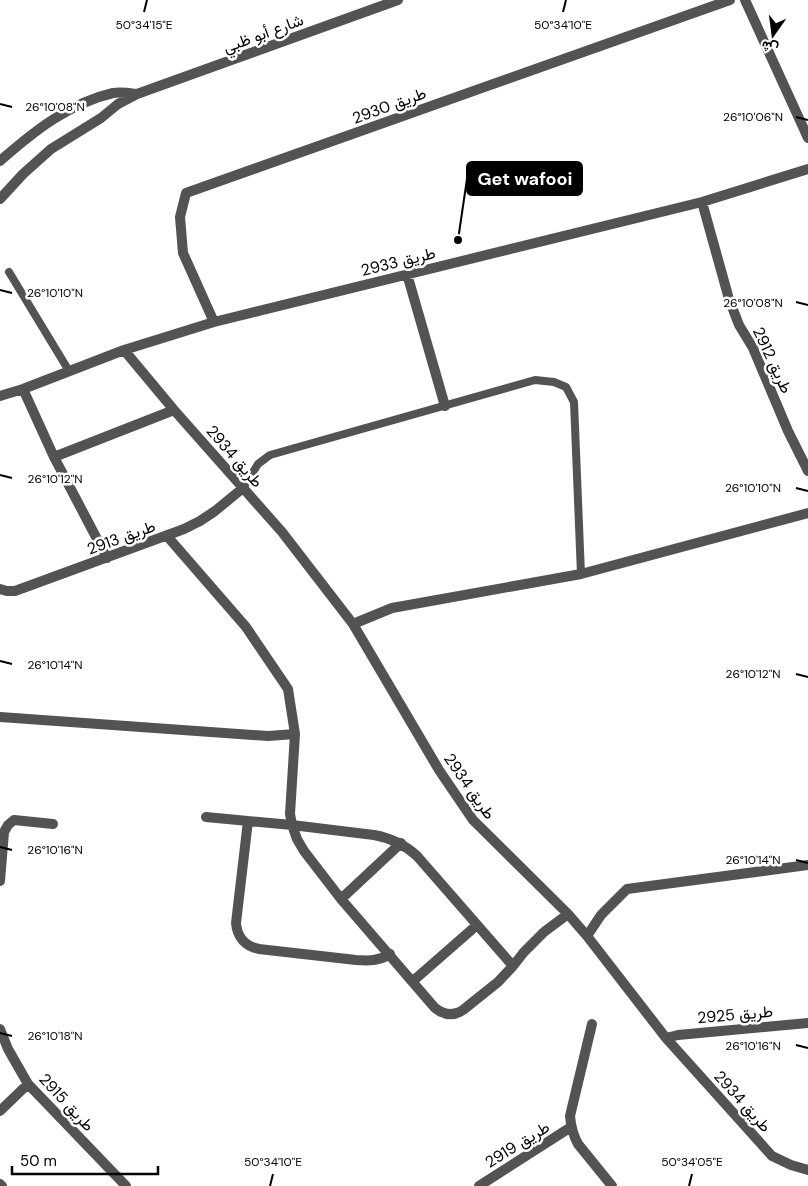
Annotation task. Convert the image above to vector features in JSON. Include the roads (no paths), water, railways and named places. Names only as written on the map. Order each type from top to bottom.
[{"type":"street","name":"شارع أبو ظبي","points":[[1,195],[51,149],[101,118],[118,104],[137,94],[398,0]]},
{"type":"street","name":"طريق 2930","points":[[214,322],[183,253],[180,217],[186,193],[730,0]]},
{"type":"street","points":[[745,0],[808,138]]},
{"type":"street","name":"شارع أبو ظبي","points":[[0,161],[43,126],[77,106],[114,93],[137,94]]},
{"type":"street","name":"طريق 2933","points":[[0,396],[124,350],[214,322],[702,202],[808,169]]},
{"type":"street","name":"طريق 2912","points":[[702,202],[729,299],[808,471]]},
{"type":"street","points":[[407,274],[445,406]]},
{"type":"street","name":"طريق 2934","points":[[124,350],[174,410],[282,532],[353,624],[439,770],[473,820],[568,914],[666,1038],[772,1156],[791,1165],[808,1170]]},
{"type":"street","points":[[23,389],[54,457],[107,558]]},
{"type":"street","points":[[54,457],[174,410]]},
{"type":"street","name":"طريق 2913","points":[[0,589],[15,591],[167,536],[200,521],[243,488]]},
{"type":"street","points":[[353,624],[392,608],[581,574],[808,513]]},
{"type":"street","points":[[167,536],[246,627],[288,689],[296,734],[290,814],[297,839],[341,899],[435,1008],[446,1014],[453,1015],[458,1013],[498,982],[544,932],[568,914]]},
{"type":"street","points":[[0,717],[268,736],[296,734]]},
{"type":"street","points":[[206,817],[374,835],[401,843],[417,856],[513,966]]},
{"type":"street","points":[[0,881],[4,832],[8,825],[14,820],[54,824]]},
{"type":"street","points":[[248,821],[236,923],[239,935],[247,945],[259,949],[368,961],[378,960],[390,954]]},
{"type":"street","points":[[341,899],[401,843]]},
{"type":"street","points":[[587,936],[602,915],[628,889],[808,865]]},
{"type":"street","points":[[413,981],[477,924]]},
{"type":"street","name":"طريق 2925","points":[[666,1038],[678,1034],[808,1023]]},
{"type":"street","name":"طريق 2919","points":[[592,1024],[570,1116],[571,1127],[578,1144],[612,1186]]},
{"type":"street","name":"طريق 2915","points":[[0,1029],[8,1049],[28,1084],[126,1186]]},
{"type":"street","points":[[0,1111],[28,1084]]},
{"type":"street","name":"طريق 2919","points":[[479,1186],[571,1127]]},
{"type":"lane","points":[[9,272],[69,371]]},
{"type":"lane","points":[[243,488],[258,464],[270,455],[535,380],[554,382],[566,387],[574,402],[581,574]]},
{"type":"place","name":"Get wafooi","points":[[458,240]]}]
